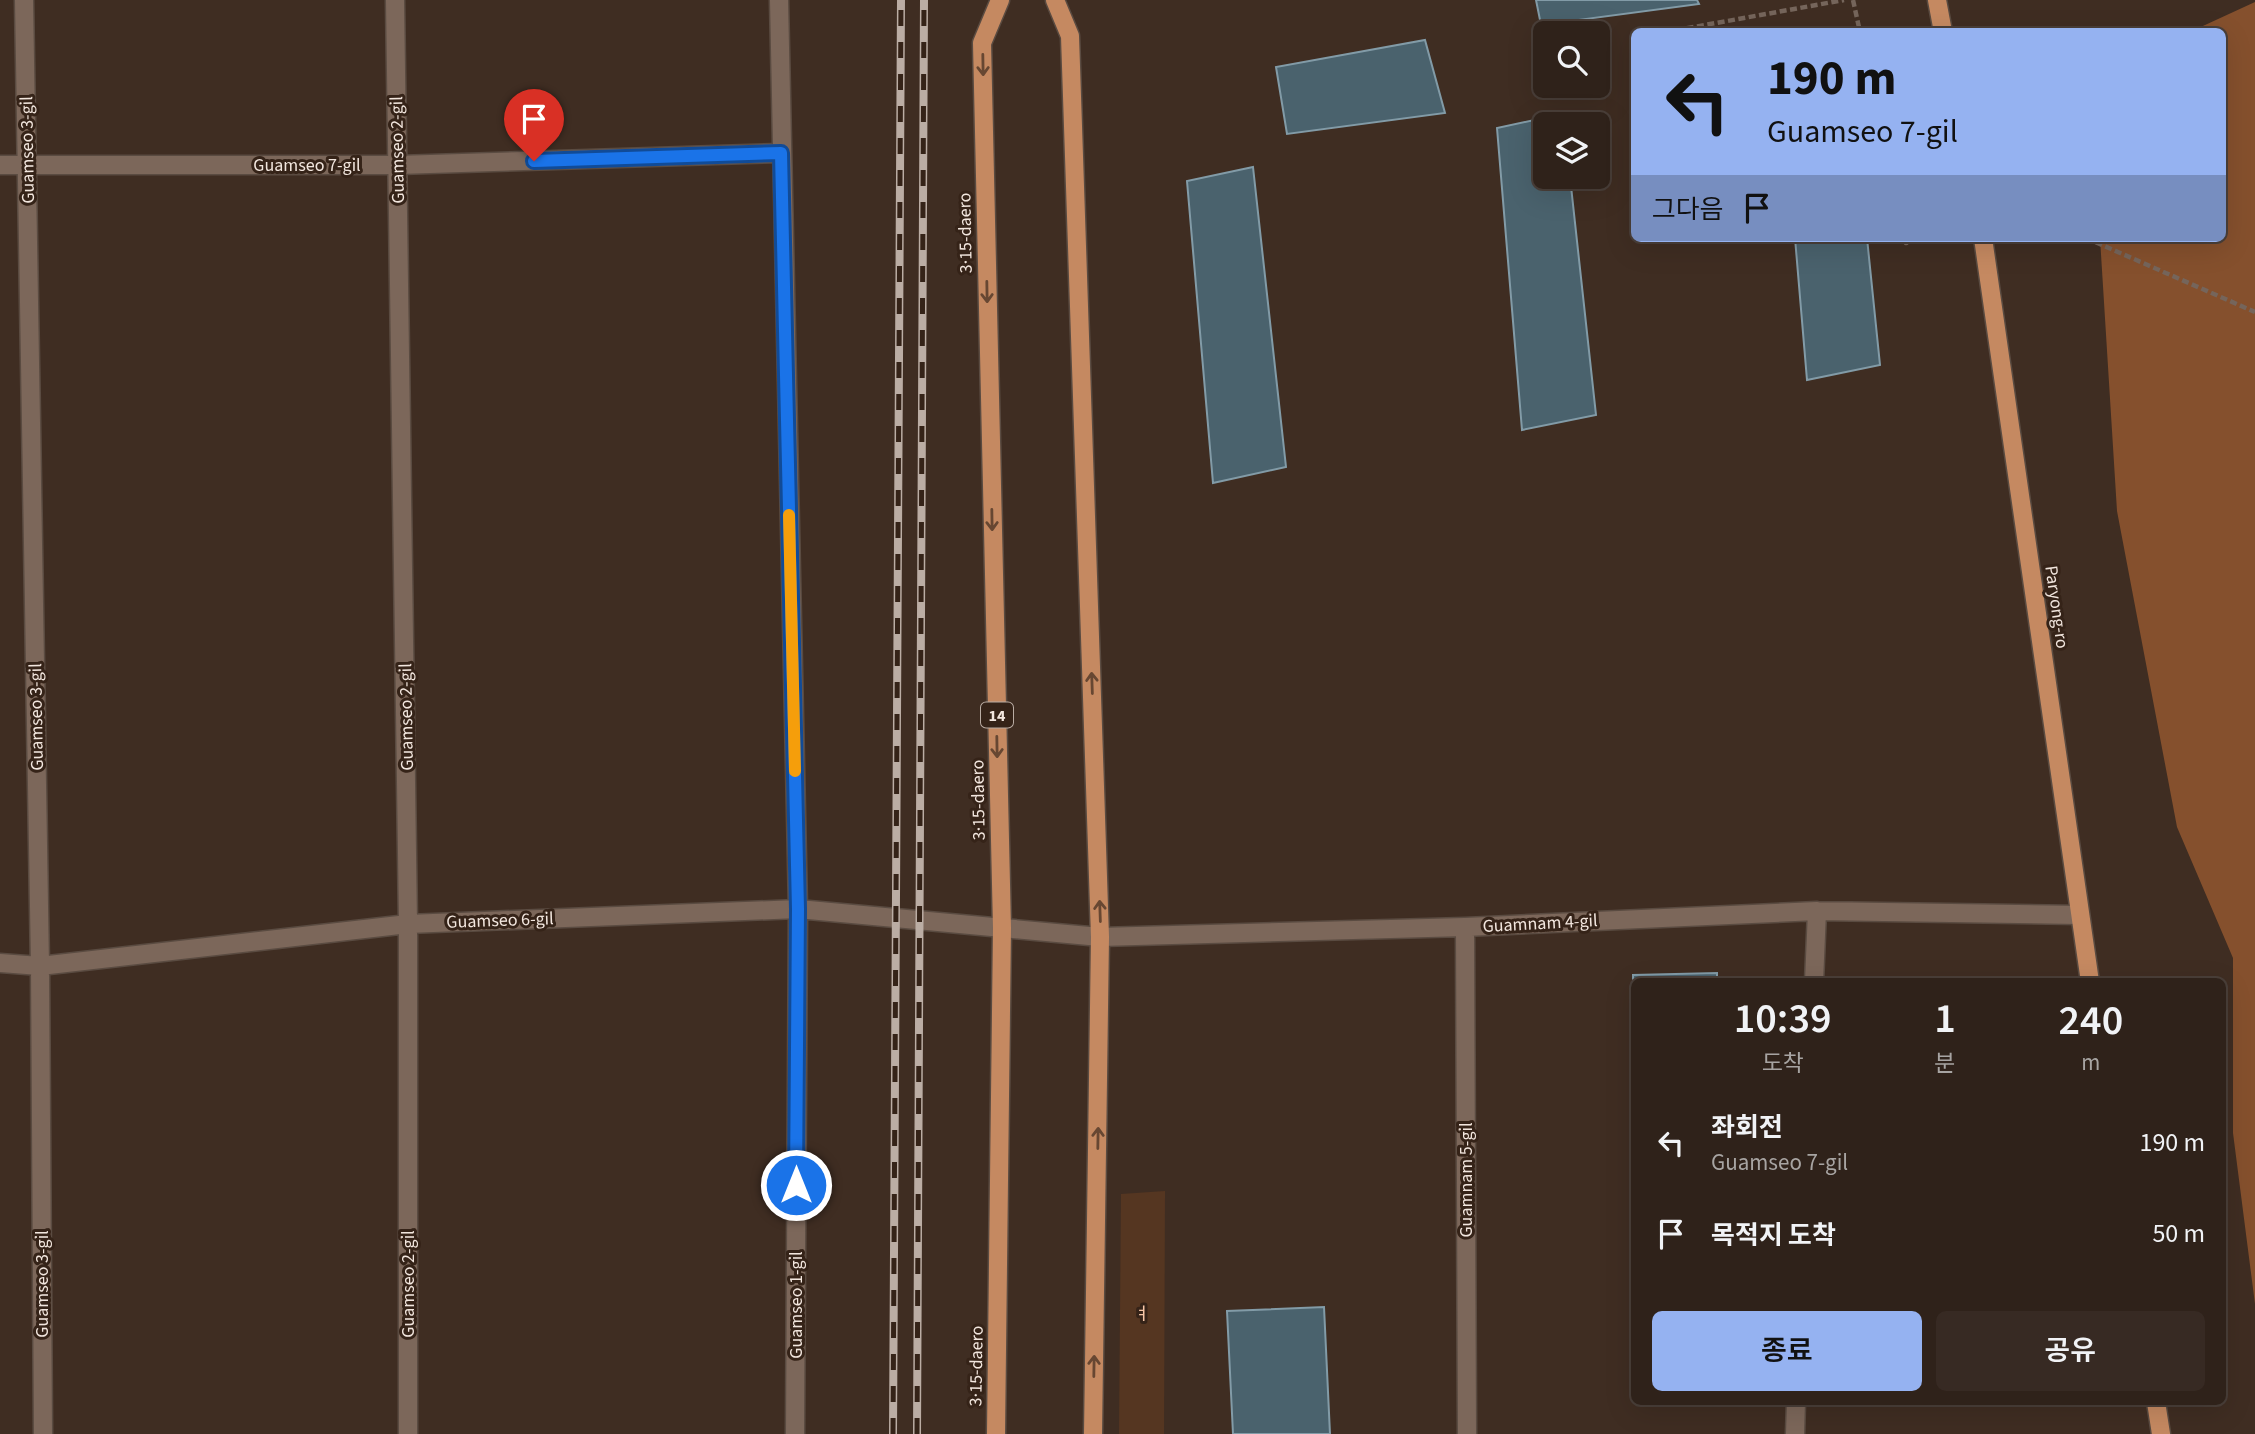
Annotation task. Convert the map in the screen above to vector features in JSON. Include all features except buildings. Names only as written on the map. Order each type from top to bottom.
[{"type":"main road","name":"3·15-daero","points":[[996,1434],[1002,928],[982,43],[1000,0]]},
{"type":"main road","points":[[1055,0],[1070,36],[1100,937],[1093,1434]]},
{"type":"main road","points":[[1937,0],[1942,28]]},
{"type":"main road","name":"Paryong-ro","points":[[1984,242],[2089,978]]},
{"type":"main road","points":[[2156,1405],[2161,1434]]},
{"type":"street","name":"Guamseo 3-gil","points":[[24,0],[40,966],[43,1434]]},
{"type":"street","name":"Guamseo 2-gil","points":[[395,0],[408,924],[408,1434]]},
{"type":"street","name":"Guamseo 1-gil","points":[[779,0],[798,909],[795,1434]]},
{"type":"street","name":"Guamseo 7-gil","points":[[0,165],[398,165],[781,153]]},
{"type":"street","name":"Guamseo 6-gil","points":[[0,963],[40,966],[408,924],[798,909],[1002,928]]},
{"type":"street","name":"Guamnam 4-gil","points":[[1002,928],[1100,937],[1465,927],[1817,911],[2079,915]]},
{"type":"street","points":[[1814,978],[1817,911]]},
{"type":"street","name":"Guamnam 5-gil","points":[[1465,927],[1467,1434]]},
{"type":"street","points":[[1795,1434],[1796,1405]]},
{"type":"path","points":[[1688,28],[1844,0]]},
{"type":"path","points":[[1853,0],[1859,28]]},
{"type":"path","points":[[2095,242],[2255,312]]},
{"type":"green space","name":"ㅕ","points":[[1165,1191],[1164,1434],[1119,1434],[1121,1194]]},
{"type":"shaded area","points":[[2255,2],[2255,1304],[2233,1133],[2233,958],[2177,827],[2117,511],[2100,242],[2226,242],[2226,28],[2199,28]]},
{"type":"railway","points":[[893,1434],[901,0]]},
{"type":"railway","points":[[917,1434],[924,0]]},
{"type":"slow traffic","points":[[789,515],[795,771]]},
{"type":"route","points":[[534,161],[781,153],[798,909],[796,1185]]}]
